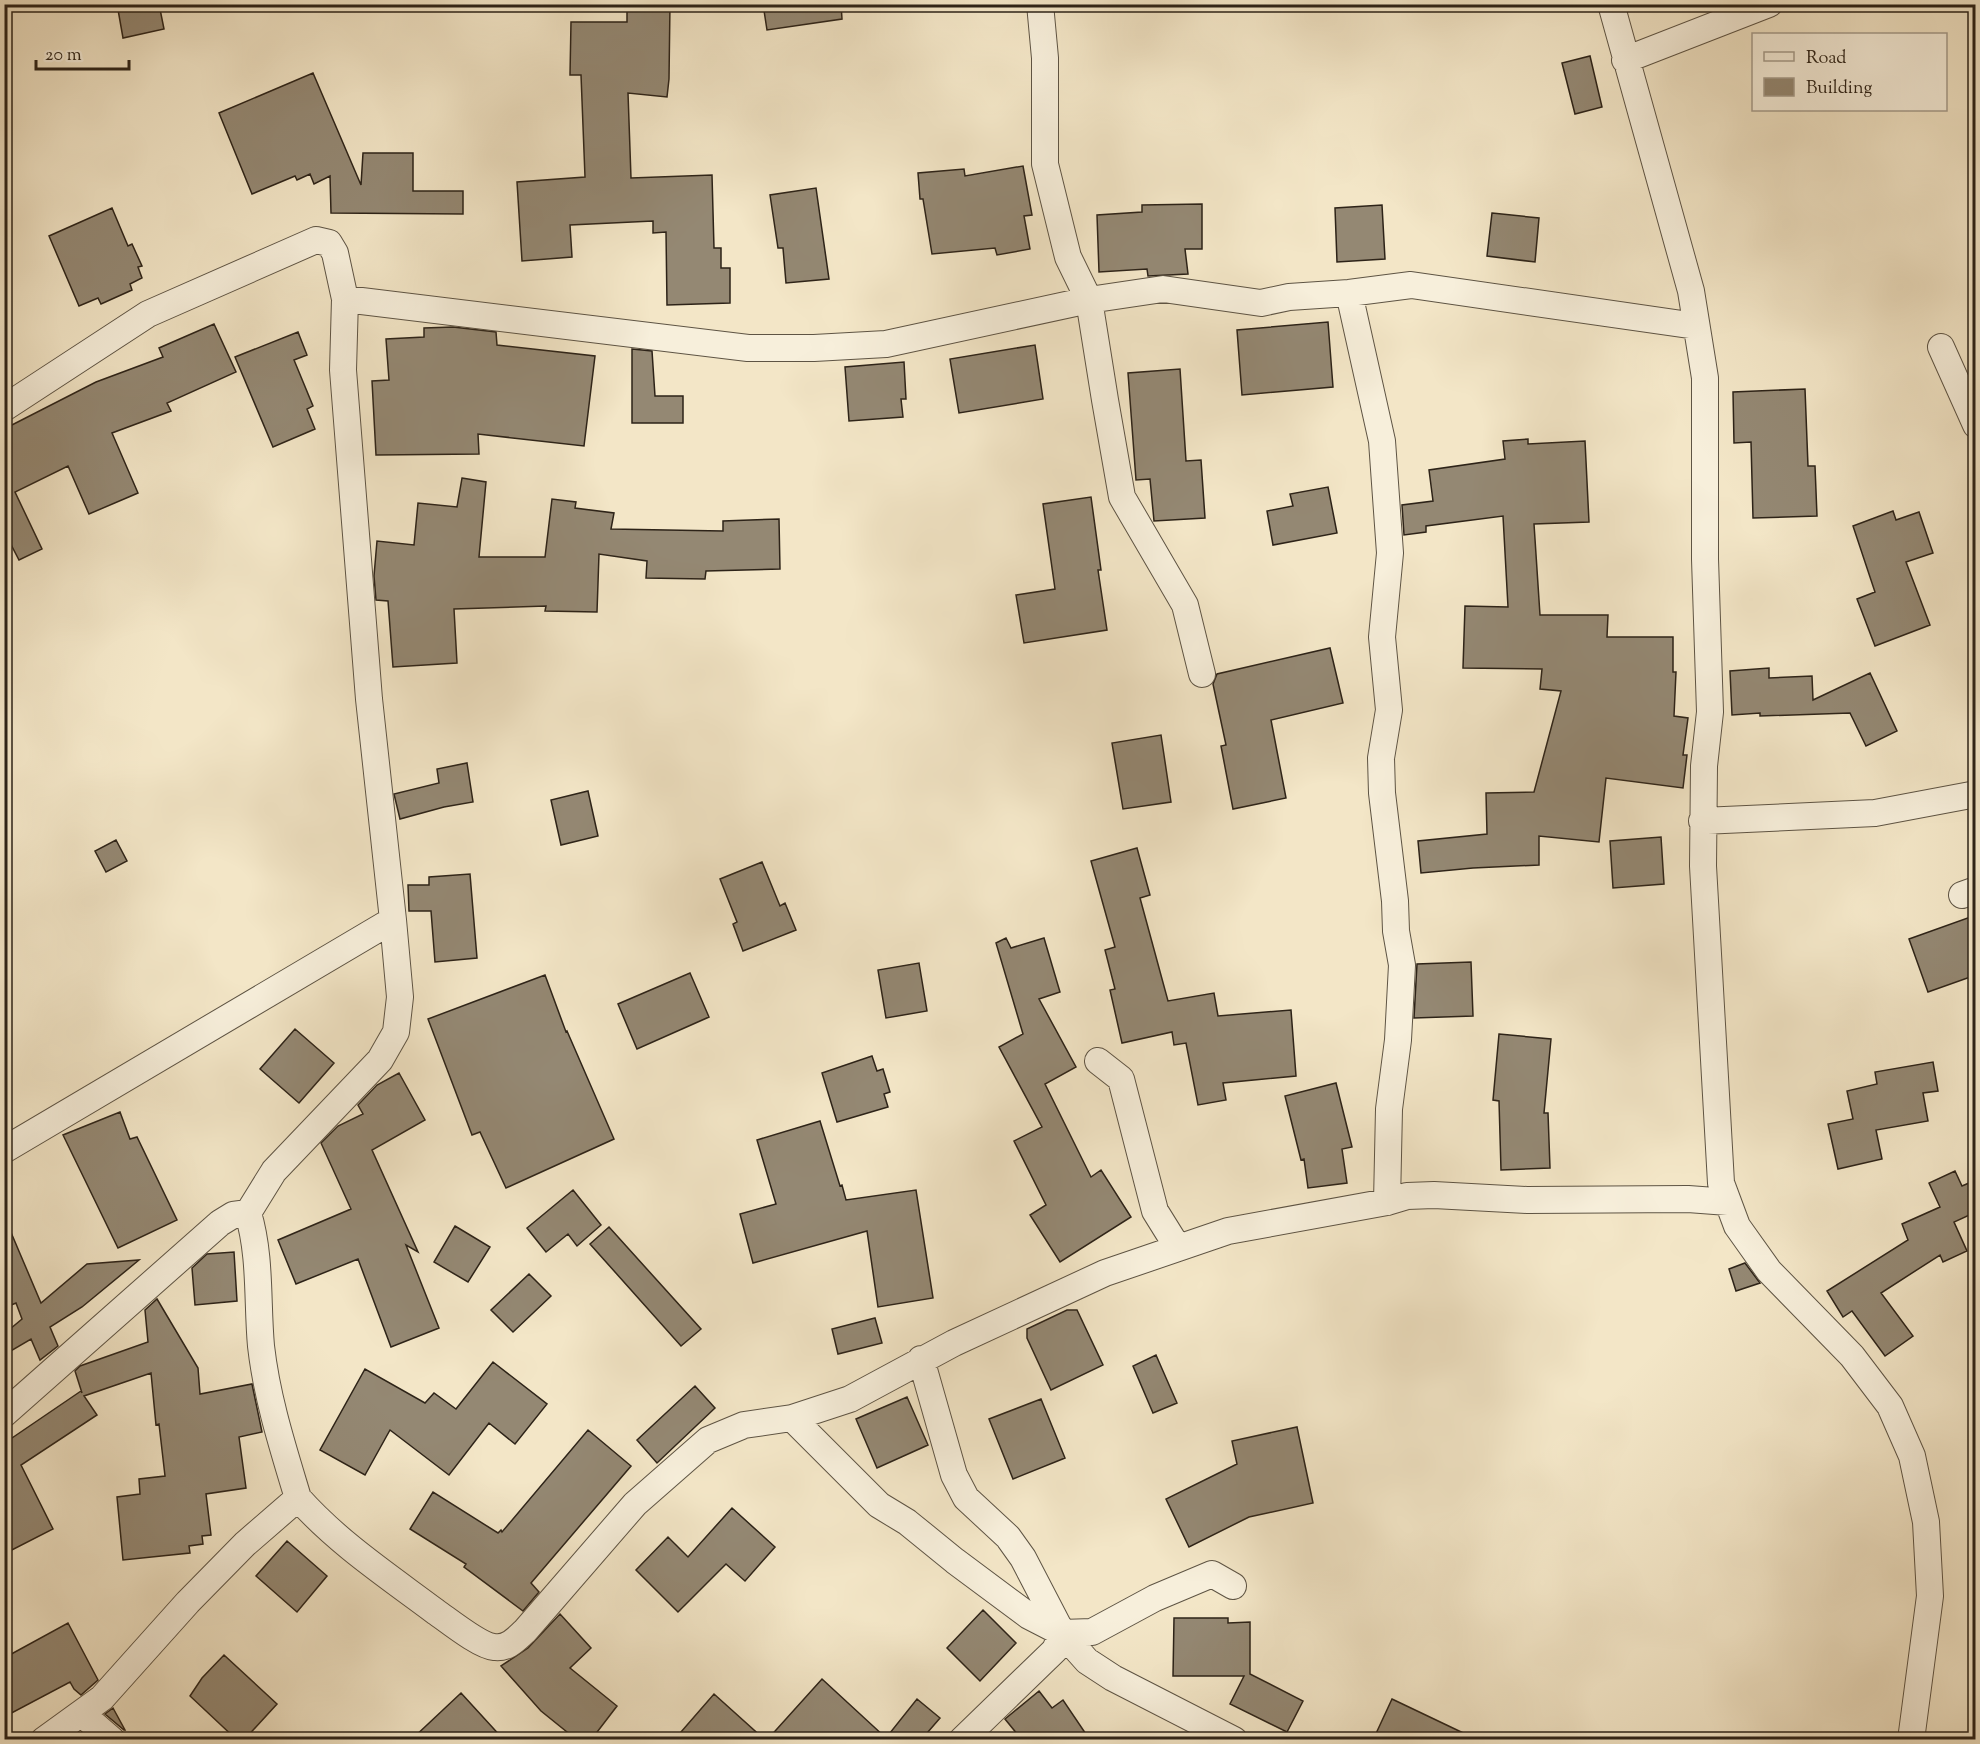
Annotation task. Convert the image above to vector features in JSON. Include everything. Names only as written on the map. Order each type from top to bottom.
[{"type":"street","points":[[1040,4],[1045,58],[1045,164],[1068,257],[1089,300],[1122,497],[1185,605],[1202,674]]},
{"type":"street","points":[[1611,4],[1691,291],[1705,378],[1705,559],[1710,712],[1704,766],[1702,821],[1720,1183],[1737,1226],[1769,1271],[1852,1356],[1890,1406],[1912,1456],[1926,1522],[1930,1596],[1911,1740]]},
{"type":"street","points":[[1625,60],[1769,4]]},
{"type":"street","points":[[4,408],[148,314],[316,240],[328,243],[336,253],[345,299],[344,382],[369,699],[400,997],[396,1032],[380,1060],[274,1171],[248,1213],[254,1234],[261,1347],[272,1411],[298,1498],[317,1519],[356,1553],[459,1628],[491,1647],[501,1648],[512,1644],[635,1504],[708,1440],[744,1425],[792,1418],[850,1399],[921,1359],[1104,1273],[1228,1231],[1387,1202],[1407,1196],[1434,1195],[1527,1200],[1688,1198],[1728,1202]]},
{"type":"street","points":[[345,299],[759,348],[886,344],[1089,300],[1163,289],[1261,303],[1289,297],[1349,293],[1411,285],[1696,326]]},
{"type":"street","points":[[1349,293],[1382,441],[1390,553],[1382,637],[1389,710],[1381,758],[1382,793],[1395,901],[1396,931],[1402,965],[1398,1040],[1389,1109],[1387,1202]]},
{"type":"street","points":[[1941,347],[1976,425]]},
{"type":"street","points":[[1702,821],[1875,813],[1976,794]]},
{"type":"street","points":[[4,1150],[393,920]]},
{"type":"street","points":[[1098,1061],[1121,1079],[1155,1211],[1178,1248]]},
{"type":"street","points":[[4,1414],[220,1223],[233,1215],[248,1213]]},
{"type":"street","points":[[921,1359],[958,1483],[966,1498],[1008,1537],[1023,1558],[1062,1633],[1087,1661],[1113,1678],[1234,1740]]},
{"type":"street","points":[[792,1418],[879,1505],[907,1522],[955,1562],[1029,1616],[1062,1633],[1092,1632],[1155,1598],[1212,1574],[1233,1586]]},
{"type":"street","points":[[44,1740],[102,1698],[188,1602],[245,1544],[298,1498]]},
{"type":"street","points":[[962,1740],[1055,1650],[1062,1633]]},
{"type":"street","points":[[81,1714],[112,1740]]},
{"type":"building","points":[[117,4],[159,4],[164,29],[123,38]]},
{"type":"building","points":[[627,4],[670,4],[667,97],[628,93],[631,178],[712,175],[714,248],[721,248],[721,268],[730,268],[730,303],[667,305],[666,232],[653,233],[653,221],[570,225],[572,257],[522,261],[517,182],[585,177],[581,75],[570,75],[571,22],[627,22]]},
{"type":"building","points":[[763,4],[841,4],[842,19],[767,30]]},
{"type":"building","points":[[1590,56],[1602,107],[1575,114],[1562,63]]},
{"type":"building","points":[[313,73],[361,185],[363,153],[413,153],[413,191],[463,191],[463,214],[331,213],[330,176],[314,184],[310,174],[297,180],[295,176],[252,194],[219,113]]},
{"type":"building","points":[[1023,166],[1032,215],[1024,216],[1030,249],[997,255],[995,248],[932,254],[923,199],[920,199],[918,173],[964,169],[965,176]]},
{"type":"building","points":[[816,188],[829,279],[786,283],[783,248],[778,248],[770,195]]},
{"type":"building","points":[[1202,204],[1202,249],[1185,249],[1188,274],[1148,276],[1147,269],[1099,272],[1097,215],[1142,212],[1142,205]]},
{"type":"building","points":[[1382,205],[1385,259],[1337,262],[1335,208]]},
{"type":"building","points":[[112,208],[128,246],[132,244],[142,266],[138,267],[142,278],[130,284],[132,290],[101,304],[98,298],[79,306],[49,236]]},
{"type":"building","points":[[1492,213],[1539,218],[1535,262],[1487,256]]},
{"type":"building","points":[[1328,322],[1333,387],[1242,395],[1237,330]]},
{"type":"building","points":[[214,324],[236,372],[167,403],[171,411],[112,433],[138,493],[89,514],[68,466],[15,492],[42,549],[19,560],[4,531],[4,429],[96,382],[163,357],[159,348]]},
{"type":"building","points":[[453,327],[496,332],[497,345],[595,356],[584,446],[478,434],[479,454],[376,455],[372,381],[389,380],[386,339],[424,337],[424,328]]},
{"type":"building","points":[[298,332],[307,355],[294,360],[313,406],[307,409],[315,429],[273,447],[235,357]]},
{"type":"building","points":[[1035,345],[1043,399],[959,413],[950,359]]},
{"type":"building","points":[[632,349],[652,351],[655,396],[683,396],[683,423],[632,423]]},
{"type":"building","points":[[904,362],[906,399],[901,399],[903,417],[849,421],[845,367]]},
{"type":"building","points":[[1180,369],[1186,461],[1201,460],[1205,518],[1154,521],[1150,479],[1136,480],[1128,373]]},
{"type":"building","points":[[1805,389],[1808,466],[1815,466],[1817,516],[1753,518],[1751,442],[1734,443],[1733,392]]},
{"type":"building","points":[[1528,439],[1528,444],[1585,441],[1589,522],[1534,524],[1540,615],[1608,615],[1607,637],[1673,637],[1673,672],[1676,672],[1674,716],[1688,718],[1683,755],[1687,755],[1683,788],[1606,778],[1599,842],[1539,836],[1539,865],[1421,873],[1418,841],[1487,834],[1486,793],[1534,792],[1561,691],[1540,689],[1542,669],[1463,668],[1465,606],[1508,607],[1503,516],[1426,526],[1426,532],[1404,535],[1402,505],[1433,501],[1429,470],[1505,459],[1503,441]]},
{"type":"building","points":[[462,478],[486,482],[479,557],[545,557],[552,499],[576,502],[575,508],[614,513],[611,529],[723,531],[723,521],[779,519],[780,569],[706,571],[705,579],[646,578],[647,561],[599,554],[597,612],[545,611],[546,606],[454,609],[457,663],[393,667],[388,601],[376,600],[374,576],[377,541],[414,545],[418,503],[457,507]]},
{"type":"building","points":[[1328,487],[1337,533],[1273,545],[1267,511],[1293,506],[1290,494]]},
{"type":"building","points":[[1091,497],[1107,630],[1024,643],[1016,595],[1055,589],[1043,504]]},
{"type":"building","points":[[1893,511],[1896,520],[1919,512],[1933,553],[1906,562],[1930,625],[1875,646],[1857,599],[1875,592],[1853,526]]},
{"type":"building","points":[[1330,648],[1343,703],[1271,720],[1286,798],[1233,809],[1221,746],[1226,745],[1213,684],[1217,674]]},
{"type":"building","points":[[1769,668],[1769,678],[1812,676],[1813,700],[1870,673],[1897,731],[1866,746],[1850,713],[1732,715],[1730,671]]},
{"type":"building","points":[[1161,735],[1171,802],[1123,809],[1112,743]]},
{"type":"building","points":[[467,763],[473,802],[400,819],[394,794],[439,783],[437,769]]},
{"type":"building","points":[[588,791],[598,836],[561,845],[551,800]]},
{"type":"building","points":[[1661,837],[1664,884],[1613,888],[1610,841]]},
{"type":"building","points":[[116,840],[127,861],[106,872],[95,851]]},
{"type":"building","points":[[1137,848],[1150,895],[1140,898],[1168,1001],[1214,993],[1218,1016],[1291,1010],[1296,1076],[1223,1083],[1226,1100],[1198,1105],[1186,1043],[1174,1045],[1172,1032],[1122,1043],[1110,990],[1115,989],[1105,950],[1115,947],[1091,861]]},
{"type":"building","points":[[762,862],[780,906],[785,903],[796,930],[743,951],[733,924],[737,922],[720,879]]},
{"type":"building","points":[[470,874],[477,958],[435,962],[431,911],[409,911],[408,885],[429,885],[429,877]]},
{"type":"building","points":[[1976,915],[1976,975],[1928,992],[1909,939]]},
{"type":"building","points":[[1006,938],[1011,948],[1044,938],[1060,992],[1039,999],[1076,1067],[1045,1084],[1091,1177],[1101,1170],[1131,1217],[1060,1262],[1030,1215],[1046,1205],[1014,1141],[1042,1127],[999,1047],[1023,1034],[996,943]]},
{"type":"building","points":[[1471,962],[1473,1016],[1414,1018],[1417,964]]},
{"type":"building","points":[[919,963],[927,1011],[886,1018],[878,970]]},
{"type":"building","points":[[690,973],[709,1017],[637,1049],[618,1004]]},
{"type":"building","points":[[545,975],[566,1032],[614,1139],[506,1188],[480,1132],[472,1135],[428,1019]]},
{"type":"building","points":[[295,1029],[334,1063],[299,1103],[260,1069]]},
{"type":"building","points":[[1499,1034],[1551,1039],[1544,1113],[1548,1113],[1550,1168],[1501,1170],[1499,1101],[1493,1100]]},
{"type":"building","points":[[872,1056],[877,1071],[883,1069],[890,1092],[884,1094],[888,1107],[837,1122],[822,1073]]},
{"type":"building","points":[[1933,1062],[1938,1091],[1923,1093],[1928,1121],[1876,1130],[1882,1159],[1838,1169],[1828,1124],[1853,1119],[1847,1091],[1877,1084],[1875,1072]]},
{"type":"building","points":[[399,1073],[425,1120],[372,1150],[418,1252],[406,1245],[439,1328],[391,1347],[358,1259],[296,1284],[278,1240],[351,1209],[321,1143],[338,1126],[363,1114],[358,1105],[377,1085]]},
{"type":"building","points":[[1336,1083],[1352,1147],[1342,1149],[1347,1183],[1308,1188],[1304,1159],[1301,1160],[1285,1096]]},
{"type":"building","points":[[120,1112],[130,1139],[137,1137],[177,1220],[118,1248],[63,1135]]},
{"type":"building","points":[[820,1121],[846,1200],[916,1190],[933,1298],[878,1307],[867,1231],[753,1263],[740,1214],[776,1204],[757,1140]]},
{"type":"building","points":[[1955,1171],[1962,1186],[1976,1180],[1976,1212],[1954,1222],[1967,1251],[1943,1262],[1940,1255],[1881,1293],[1913,1336],[1885,1356],[1852,1311],[1843,1317],[1827,1291],[1908,1240],[1902,1224],[1940,1207],[1929,1183]]},
{"type":"building","points":[[573,1190],[601,1225],[577,1246],[568,1234],[546,1252],[527,1228]]},
{"type":"building","points":[[4,1216],[41,1303],[87,1264],[139,1260],[82,1307],[50,1327],[58,1346],[40,1360],[31,1339],[4,1355],[4,1334],[22,1319],[16,1303],[4,1308]]},
{"type":"building","points":[[455,1226],[490,1247],[468,1282],[434,1262]]},
{"type":"building","points":[[609,1227],[701,1329],[681,1346],[590,1244]]},
{"type":"building","points":[[234,1252],[237,1301],[195,1305],[192,1268],[207,1254]]},
{"type":"building","points":[[1745,1263],[1760,1283],[1736,1291],[1729,1269]]},
{"type":"building","points":[[529,1274],[551,1296],[513,1332],[491,1310]]},
{"type":"building","points":[[157,1299],[198,1368],[200,1394],[252,1384],[262,1432],[239,1437],[246,1488],[206,1494],[211,1535],[202,1536],[203,1544],[189,1546],[190,1553],[123,1560],[117,1497],[140,1494],[139,1479],[165,1476],[159,1424],[156,1425],[151,1373],[84,1396],[97,1415],[21,1465],[53,1529],[4,1554],[4,1431],[9,1440],[81,1391],[82,1393],[75,1371],[80,1366],[148,1342],[145,1310]]},
{"type":"building","points":[[1067,1310],[1077,1310],[1103,1365],[1051,1390],[1027,1338],[1027,1329]]},
{"type":"building","points":[[875,1318],[882,1343],[838,1354],[832,1329]]},
{"type":"building","points":[[1156,1355],[1177,1403],[1153,1413],[1133,1366]]},
{"type":"building","points":[[493,1362],[547,1404],[515,1444],[489,1423],[449,1475],[390,1430],[365,1475],[320,1450],[365,1369],[425,1403],[434,1393],[456,1409]]},
{"type":"building","points":[[695,1386],[715,1408],[657,1463],[637,1440]]},
{"type":"building","points":[[907,1397],[928,1445],[877,1468],[856,1419]]},
{"type":"building","points":[[1041,1399],[1065,1458],[1013,1479],[989,1419]]},
{"type":"building","points":[[1297,1427],[1313,1503],[1249,1517],[1189,1547],[1166,1499],[1237,1464],[1232,1441]]},
{"type":"building","points":[[588,1430],[631,1466],[531,1583],[539,1592],[523,1611],[464,1567],[466,1564],[410,1529],[433,1492],[498,1533],[501,1530],[502,1532]]},
{"type":"building","points":[[732,1508],[775,1547],[745,1581],[726,1564],[678,1612],[636,1570],[668,1537],[688,1557]]},
{"type":"building","points":[[287,1541],[327,1576],[297,1612],[256,1576]]},
{"type":"building","points":[[983,1610],[1016,1643],[980,1681],[947,1648]]},
{"type":"building","points":[[560,1614],[591,1648],[570,1668],[617,1706],[591,1740],[577,1740],[541,1711],[501,1666],[528,1648]]},
{"type":"building","points":[[1174,1618],[1228,1618],[1228,1623],[1250,1622],[1250,1674],[1303,1701],[1287,1732],[1230,1704],[1244,1676],[1173,1676]]},
{"type":"building","points":[[68,1623],[98,1680],[81,1695],[70,1682],[4,1717],[4,1658]]},
{"type":"building","points":[[224,1655],[277,1704],[244,1740],[237,1740],[190,1696],[202,1678]]},
{"type":"building","points":[[822,1679],[886,1738],[917,1699],[940,1718],[921,1740],[767,1740]]},
{"type":"building","points":[[1039,1691],[1052,1708],[1063,1700],[1090,1740],[1022,1740],[1005,1719]]},
{"type":"building","points":[[461,1693],[504,1740],[411,1740]]},
{"type":"building","points":[[714,1694],[765,1740],[674,1740]]},
{"type":"building","points":[[1392,1699],[1478,1740],[1373,1740]]},
{"type":"building","points":[[113,1708],[125,1730],[105,1714]]}]
